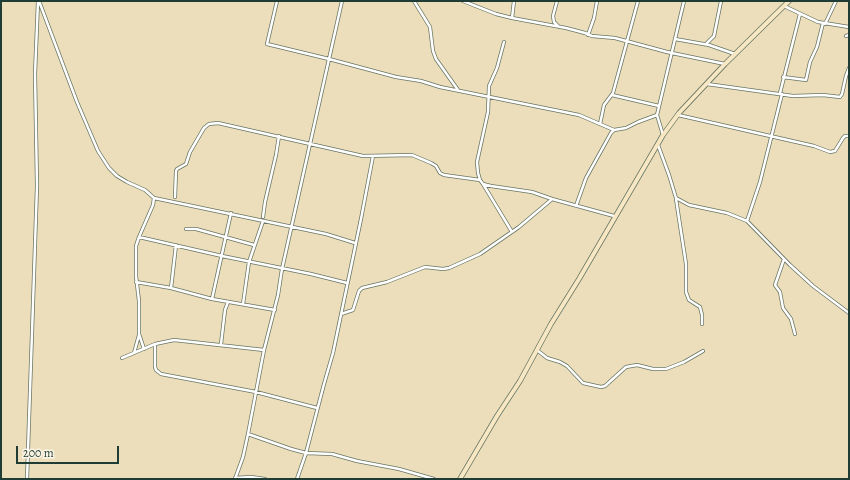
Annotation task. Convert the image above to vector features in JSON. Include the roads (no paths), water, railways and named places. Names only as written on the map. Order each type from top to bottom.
[{"type":"main road","points":[[460,479],[663,135],[678,115],[706,84],[789,1]]},
{"type":"street","points":[[38,1],[98,151],[109,168],[117,176],[145,190],[154,198],[263,219],[291,227],[326,234],[356,243]]},
{"type":"street","points":[[27,479],[37,186],[35,74],[38,1]]},
{"type":"street","points":[[277,1],[267,44],[396,77],[421,81],[579,116],[614,130],[626,128],[656,115]]},
{"type":"street","points":[[266,479],[251,477],[235,479],[243,457],[264,350],[275,310],[291,227],[342,1]]},
{"type":"street","points":[[414,1],[430,27],[433,51],[436,59],[458,90]]},
{"type":"street","points":[[463,1],[496,14],[512,18],[558,26],[584,32],[588,35],[615,38],[672,53],[725,64]]},
{"type":"street","points":[[512,18],[514,1]]},
{"type":"street","points":[[557,1],[553,16],[554,22],[558,26]]},
{"type":"street","points":[[588,35],[594,18],[597,1]]},
{"type":"street","points":[[600,124],[604,105],[612,95],[637,1]]},
{"type":"street","points":[[663,135],[656,115],[684,1]]},
{"type":"street","points":[[706,44],[714,36],[721,1]]},
{"type":"street","points":[[783,77],[806,80],[810,62],[817,47],[824,23],[836,1]]},
{"type":"street","points":[[784,6],[824,23],[849,27]]},
{"type":"street","points":[[747,221],[760,182],[781,93],[783,77],[800,14]]},
{"type":"street","points":[[675,39],[706,44],[735,54]]},
{"type":"street","points":[[504,42],[497,68],[490,82],[485,127],[477,162],[480,180],[512,232]]},
{"type":"street","points":[[706,84],[801,96],[823,95],[840,97],[849,68]]},
{"type":"street","points":[[612,95],[659,106]]},
{"type":"street","points":[[678,115],[818,147],[830,152],[835,151],[845,136],[849,136]]},
{"type":"street","points":[[175,197],[177,168],[186,164],[190,152],[204,128],[209,124],[218,123],[363,156],[412,155],[436,166],[440,173],[444,175],[480,180]]},
{"type":"street","points":[[576,206],[586,178],[609,135],[614,130]]},
{"type":"street","points":[[243,304],[249,262],[263,219],[279,136]]},
{"type":"street","points":[[658,145],[676,198],[686,264],[686,292],[689,300],[697,304],[702,310],[702,324]]},
{"type":"street","points":[[297,479],[306,453],[333,353],[373,156]]},
{"type":"street","points":[[483,184],[498,188],[511,188],[532,192],[614,216]]},
{"type":"street","points":[[134,354],[139,334],[136,251],[138,237],[153,205],[154,198]]},
{"type":"street","points":[[676,198],[689,205],[727,213],[747,221],[784,259],[814,286],[849,313]]},
{"type":"street","points":[[341,314],[355,308],[358,295],[362,288],[387,282],[425,267],[444,269],[449,268],[480,254],[512,232],[552,199]]},
{"type":"street","points":[[212,299],[231,213]]},
{"type":"street","points":[[186,228],[196,229],[254,245]]},
{"type":"street","points":[[138,237],[249,262],[311,274],[347,284]]},
{"type":"street","points":[[171,288],[176,245]]},
{"type":"street","points":[[784,259],[775,285],[780,292],[783,308],[791,319],[796,334]]},
{"type":"street","points":[[136,282],[171,288],[212,299],[275,310]]},
{"type":"street","points":[[221,344],[228,302]]},
{"type":"street","points":[[139,334],[144,349]]},
{"type":"street","points":[[122,358],[155,344],[174,340],[221,344],[264,350]]},
{"type":"street","points":[[155,344],[155,367],[161,374],[256,392],[317,408]]},
{"type":"street","points":[[537,350],[547,358],[567,366],[583,383],[601,388],[626,367],[637,365],[653,369],[666,369],[684,362],[703,350]]},
{"type":"street","points":[[248,434],[306,453],[332,454],[357,461],[399,469],[434,479]]}]
